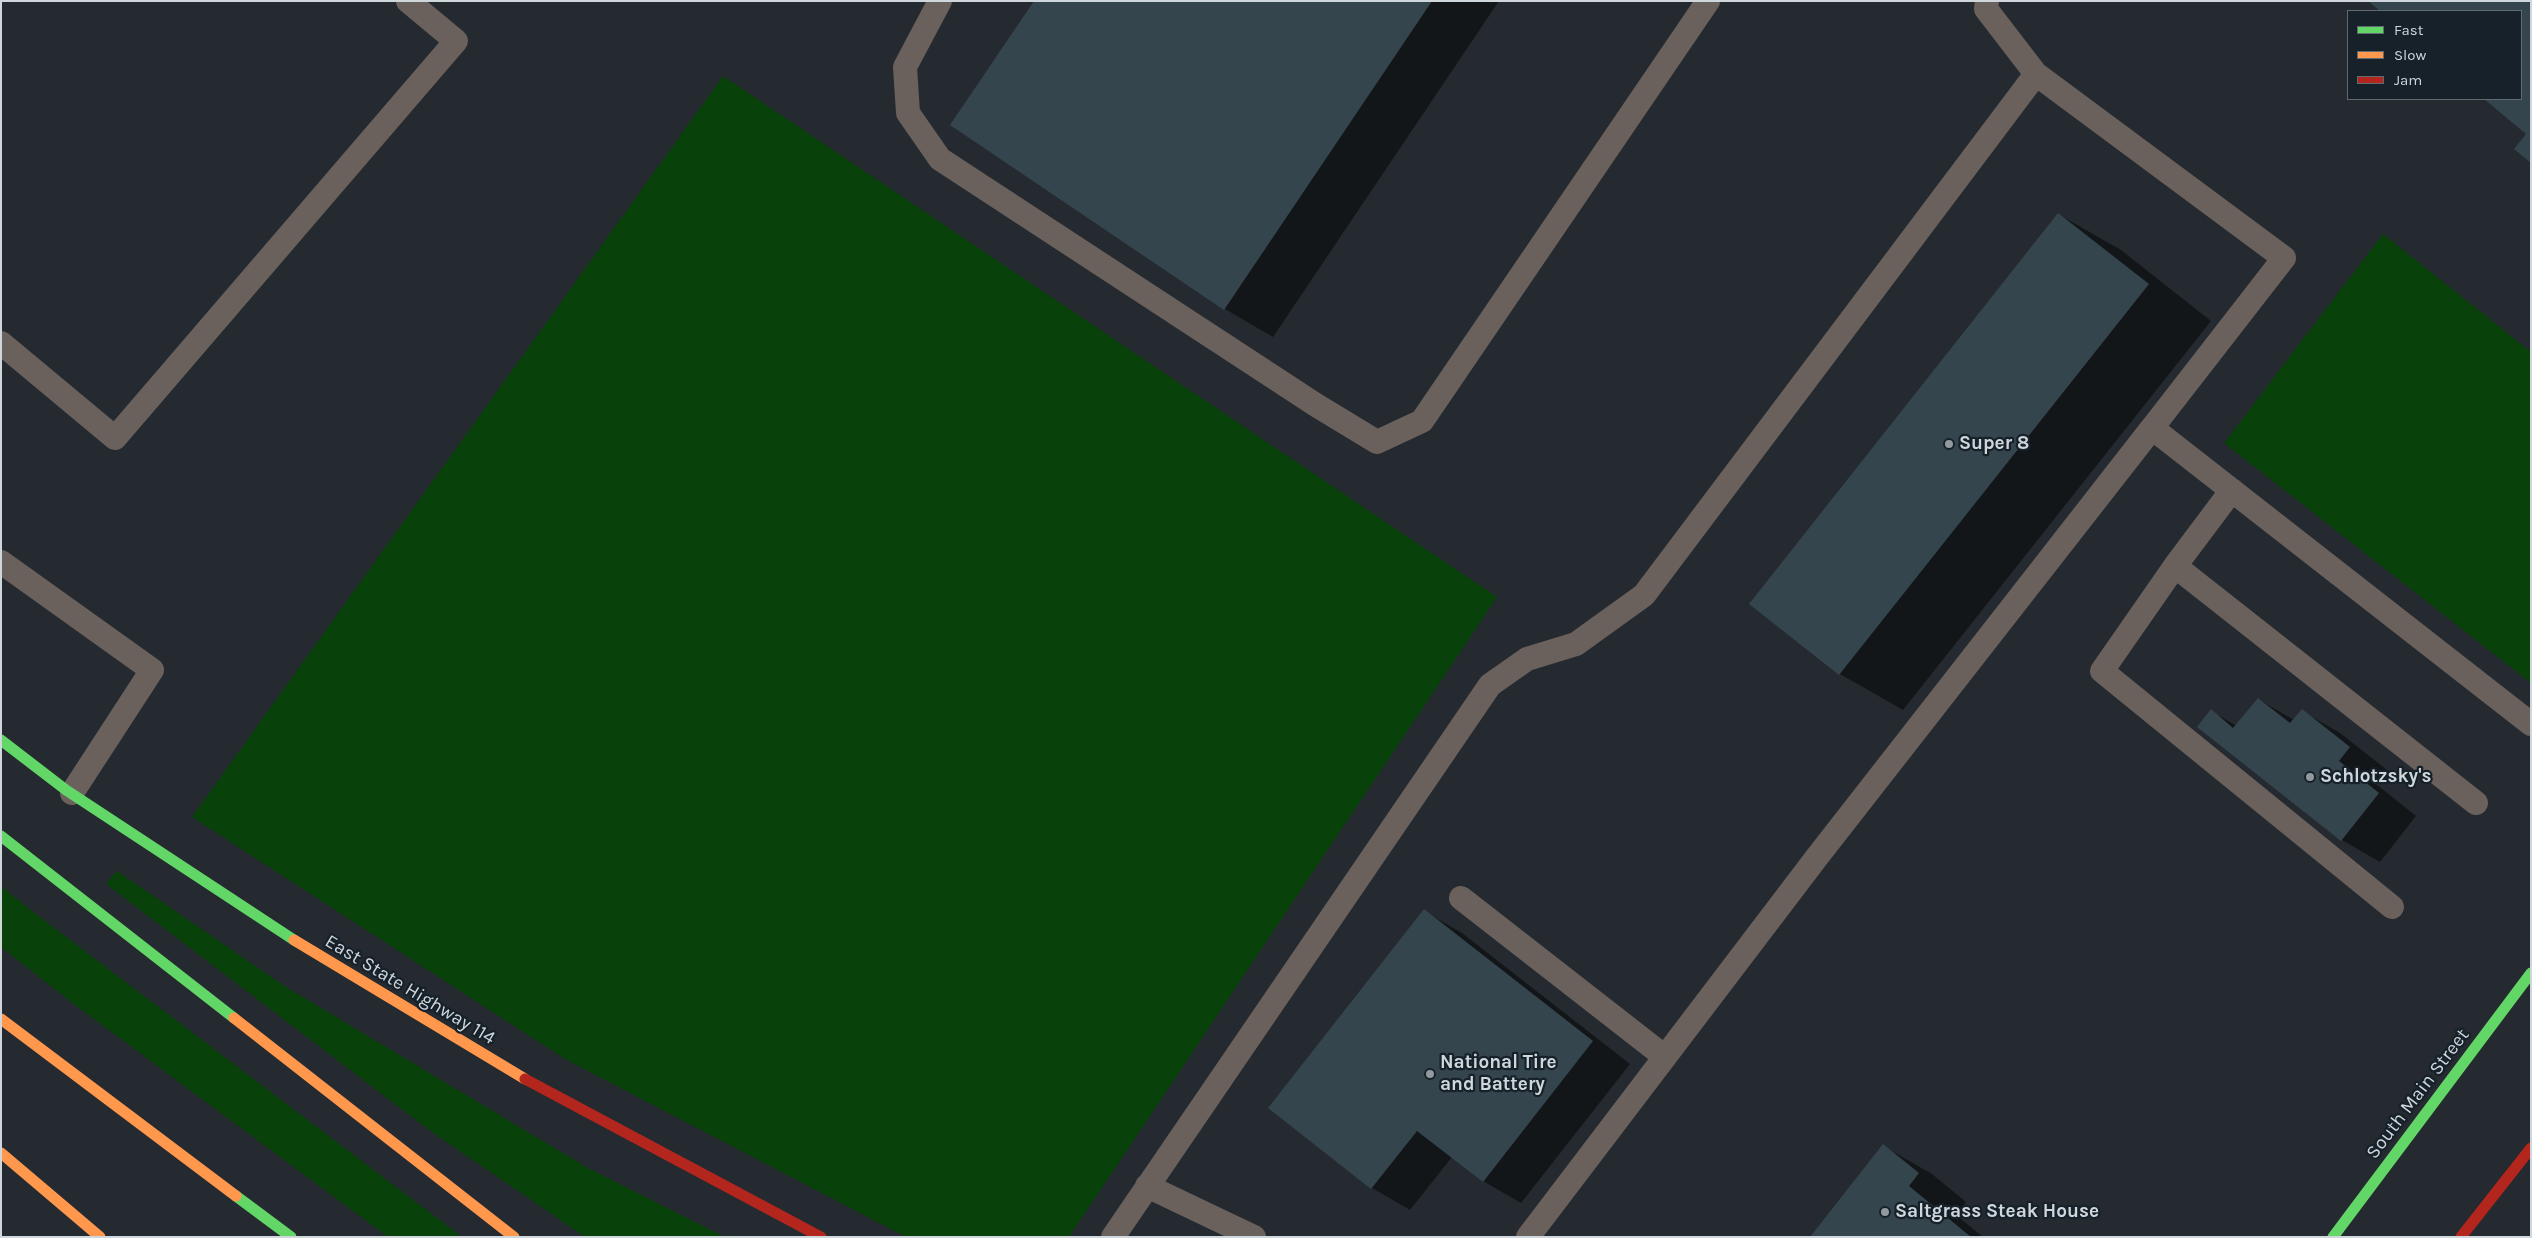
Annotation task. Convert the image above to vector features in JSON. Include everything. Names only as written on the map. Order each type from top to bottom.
[{"type":"main road","name":"East State Highway 114","points":[[1,740],[72,793],[322,958],[538,1087],[821,1237]]},
{"type":"main road","points":[[1,836],[514,1237]]},
{"type":"main road","name":"South Main Street","points":[[2333,1237],[2531,973]]},
{"type":"main road","points":[[1,1019],[291,1237]]},
{"type":"main road","points":[[2461,1237],[2531,1148]]},
{"type":"main road","points":[[1,1153],[100,1237]]},
{"type":"lane","points":[[1,343],[115,438],[456,41],[408,1]]},
{"type":"lane","points":[[940,1],[905,67],[908,113],[940,159],[1316,406],[1376,442],[1422,421],[1708,1]]},
{"type":"lane","points":[[1528,1237],[1823,849],[2284,258],[2036,74],[1986,9],[1987,1]]},
{"type":"lane","points":[[1113,1237],[1490,685],[1527,659],[1576,644],[1644,595],[2036,74]]},
{"type":"lane","points":[[2152,428],[2531,724]]},
{"type":"lane","points":[[2232,490],[2175,566],[2102,671],[2392,907]]},
{"type":"lane","points":[[1,562],[152,670],[72,793]]},
{"type":"lane","points":[[2175,566],[2476,803]]},
{"type":"lane","points":[[1461,898],[1665,1058]]},
{"type":"lane","points":[[1147,1186],[1254,1237]]},
{"type":"green space","points":[[723,76],[1497,597],[1069,1237],[906,1237],[565,1059],[192,817]]},
{"type":"green space","points":[[2383,234],[2531,352],[2531,683],[2224,443]]},
{"type":"green space","points":[[117,871],[286,987],[586,1167],[725,1237],[585,1237],[429,1130],[106,884]]},
{"type":"green space","points":[[1,886],[462,1237],[388,1237],[71,1002],[1,947]]},
{"type":"building","points":[[1034,1],[1432,1],[1224,310],[950,125]]},
{"type":"building","points":[[2368,1],[2531,1],[2531,163],[2514,149],[2526,134],[2485,100],[2522,100],[2522,10],[2379,10]]},
{"type":"building","name":"Super 8","points":[[2058,213],[2149,284],[1839,675],[1749,604]]},
{"type":"building","name":"Schlotzsky's","points":[[2258,698],[2290,723],[2302,709],[2350,747],[2339,761],[2379,793],[2341,841],[2197,727],[2211,709],[2233,728]]},
{"type":"building","name":"National Tire and Battery","points":[[1424,909],[1593,1041],[1483,1182],[1417,1131],[1371,1189],[1268,1108]]},
{"type":"building","name":"Saltgrass Steak House","points":[[1883,1144],[1919,1173],[1909,1186],[1971,1237],[1810,1237]]},
{"type":"traffic: fast","points":[[1,740],[66,790],[294,940]]},
{"type":"traffic: fast","points":[[1,836],[234,1018]]},
{"type":"traffic: fast","points":[[2333,1237],[2531,973]]},
{"type":"traffic: fast","points":[[236,1196],[291,1237]]},
{"type":"traffic: slow","points":[[294,940],[525,1079]]},
{"type":"traffic: slow","points":[[234,1018],[514,1237]]},
{"type":"traffic: slow","points":[[1,1019],[236,1196]]},
{"type":"traffic: slow","points":[[1,1153],[100,1237]]},
{"type":"traffic: jam","points":[[525,1079],[821,1237]]},
{"type":"traffic: jam","points":[[2461,1237],[2531,1148]]},
{"type":"place","name":"Super 8","points":[[1949,444]]},
{"type":"place","name":"Schlotzsky's","points":[[2310,777]]},
{"type":"place","name":"National Tire and Battery","points":[[1430,1074]]},
{"type":"place","name":"Saltgrass Steak House","points":[[1885,1212]]}]
